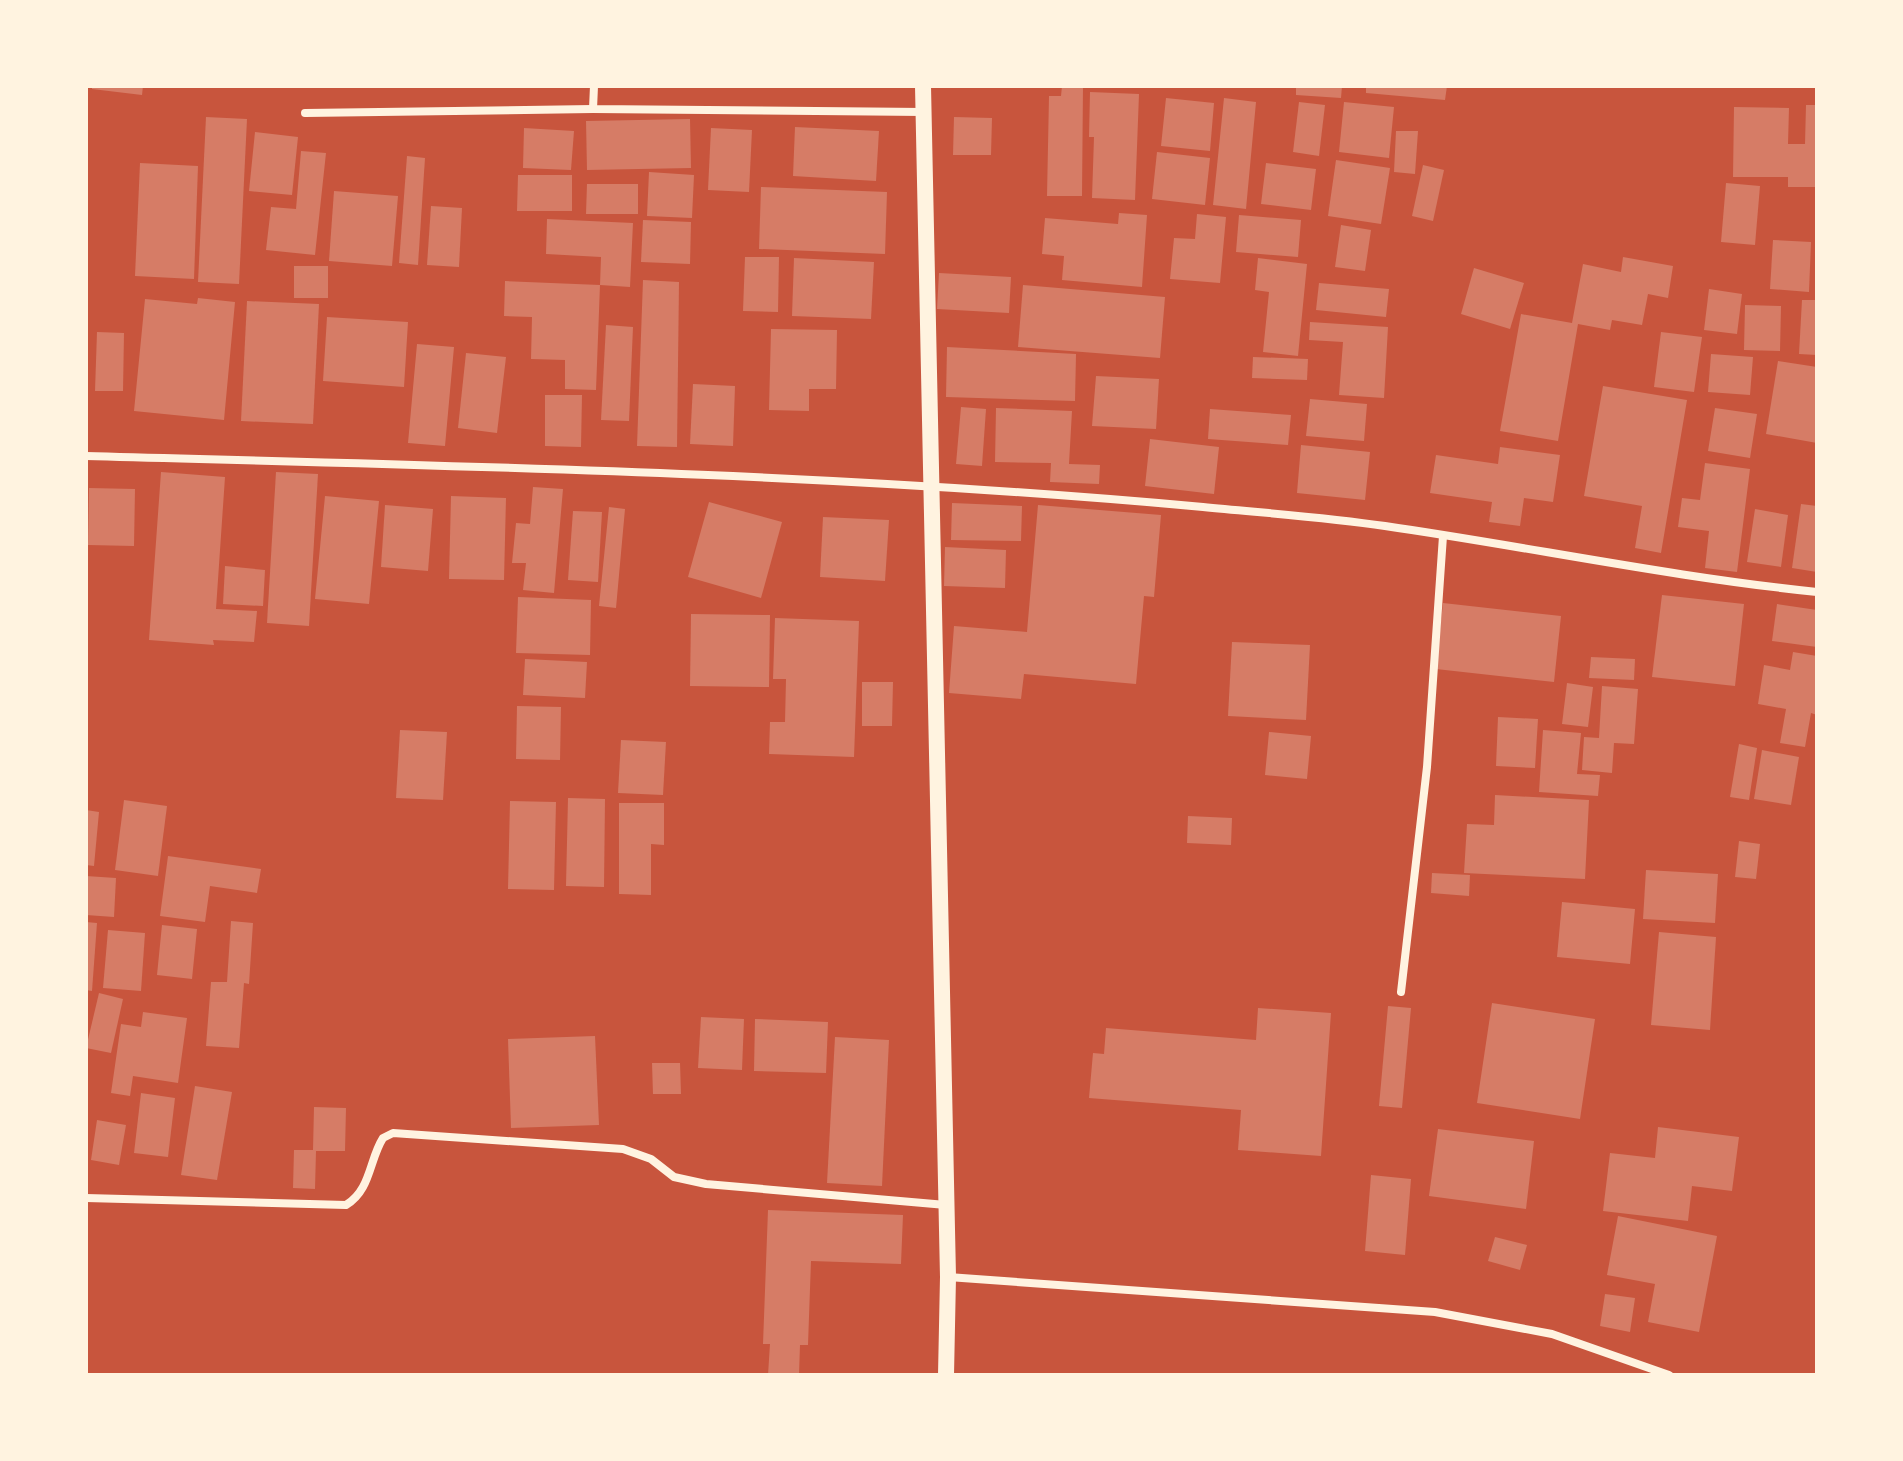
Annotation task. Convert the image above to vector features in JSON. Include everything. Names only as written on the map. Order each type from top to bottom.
[{"type":"main road","points":[[923,86],[929,487],[948,1277],[946,1375]]},
{"type":"street","points":[[593,109],[594,86]]},
{"type":"street","points":[[305,113],[593,109],[924,112]]},
{"type":"street","points":[[86,456],[394,464],[929,487],[1200,507],[1382,525],[1706,580],[1817,592]]},
{"type":"street","points":[[1401,992],[1427,767],[1443,536]]},
{"type":"street","points":[[86,1198],[346,1205],[356,1199],[364,1186],[383,1138],[393,1133],[623,1149],[651,1159],[674,1177],[706,1184],[946,1205]]},
{"type":"street","points":[[948,1277],[1435,1312],[1552,1334],[1669,1375]]},
{"type":"building","points":[[92,86],[143,86],[142,95],[92,89]]},
{"type":"building","points":[[1062,86],[1083,86],[1082,196],[1047,196],[1049,96],[1061,96]]},
{"type":"building","points":[[1296,86],[1342,86],[1341,98],[1296,95]]},
{"type":"building","points":[[1366,86],[1447,86],[1445,100],[1366,93]]},
{"type":"building","points":[[1090,92],[1139,94],[1135,200],[1092,198],[1094,137],[1089,137]]},
{"type":"building","points":[[1166,98],[1214,103],[1210,151],[1161,146]]},
{"type":"building","points":[[1224,98],[1256,102],[1246,209],[1213,205]]},
{"type":"building","points":[[1299,102],[1325,105],[1319,156],[1293,152]]},
{"type":"building","points":[[1344,102],[1394,107],[1389,158],[1339,152]]},
{"type":"building","points":[[1806,105],[1817,105],[1817,187],[1788,187],[1788,177],[1733,177],[1734,107],[1789,108],[1788,144],[1805,144]]},
{"type":"building","points":[[206,117],[247,119],[239,284],[198,282]]},
{"type":"building","points":[[954,117],[992,118],[991,155],[953,155]]},
{"type":"building","points":[[690,119],[691,168],[587,170],[586,121]]},
{"type":"building","points":[[795,127],[879,131],[876,181],[793,176]]},
{"type":"building","points":[[524,128],[574,131],[571,170],[523,168]]},
{"type":"building","points":[[711,128],[752,130],[749,192],[708,190]]},
{"type":"building","points":[[1396,131],[1418,131],[1415,174],[1394,172]]},
{"type":"building","points":[[255,132],[298,137],[292,195],[249,191]]},
{"type":"building","points":[[301,151],[326,153],[315,255],[266,250],[271,207],[296,209]]},
{"type":"building","points":[[1157,152],[1210,158],[1205,205],[1152,199]]},
{"type":"building","points":[[407,156],[425,158],[418,265],[399,263]]},
{"type":"building","points":[[1336,160],[1390,168],[1381,224],[1328,216]]},
{"type":"building","points":[[140,163],[198,166],[194,279],[135,276]]},
{"type":"building","points":[[1266,163],[1316,169],[1311,210],[1261,204]]},
{"type":"building","points":[[1423,165],[1444,170],[1433,221],[1412,216]]},
{"type":"building","points":[[649,172],[694,175],[692,218],[647,216]]},
{"type":"building","points":[[518,175],[572,175],[572,211],[517,211]]},
{"type":"building","points":[[1726,183],[1760,186],[1755,245],[1721,242]]},
{"type":"building","points":[[587,184],[638,184],[638,214],[586,214]]},
{"type":"building","points":[[761,187],[887,192],[885,254],[759,249]]},
{"type":"building","points":[[334,191],[398,196],[392,266],[329,261]]},
{"type":"building","points":[[431,206],[462,208],[459,267],[427,265]]},
{"type":"building","points":[[1119,213],[1147,215],[1142,287],[1062,280],[1064,256],[1042,254],[1045,218],[1118,224]]},
{"type":"building","points":[[1197,214],[1226,217],[1220,283],[1170,279],[1174,238],[1195,239]]},
{"type":"building","points":[[1239,215],[1301,220],[1298,257],[1236,252]]},
{"type":"building","points":[[547,219],[633,223],[630,287],[600,285],[601,257],[546,254]]},
{"type":"building","points":[[643,220],[691,222],[690,264],[641,262]]},
{"type":"building","points":[[1341,225],[1371,230],[1365,271],[1335,267]]},
{"type":"building","points":[[1773,240],[1811,242],[1809,292],[1770,289]]},
{"type":"building","points":[[745,257],[779,257],[778,312],[743,311]]},
{"type":"building","points":[[1623,257],[1673,266],[1668,298],[1648,294],[1642,325],[1612,320],[1610,330],[1578,324],[1558,441],[1500,431],[1521,314],[1572,323],[1583,264],[1621,272]]},
{"type":"building","points":[[794,258],[874,262],[871,319],[792,316]]},
{"type":"building","points":[[1258,258],[1307,264],[1298,356],[1263,352],[1269,292],[1255,290]]},
{"type":"building","points":[[294,266],[328,266],[328,298],[294,298]]},
{"type":"building","points":[[1474,268],[1524,283],[1510,329],[1461,314]]},
{"type":"building","points":[[939,273],[1011,277],[1009,313],[937,309]]},
{"type":"building","points":[[643,280],[679,282],[677,447],[637,446]]},
{"type":"building","points":[[505,281],[600,285],[596,390],[565,389],[565,360],[531,359],[532,317],[504,316]]},
{"type":"building","points":[[1319,283],[1389,289],[1386,317],[1316,310]]},
{"type":"building","points":[[1023,285],[1165,297],[1160,358],[1018,347]]},
{"type":"building","points":[[1709,289],[1742,294],[1737,334],[1704,330]]},
{"type":"building","points":[[198,298],[235,302],[224,420],[134,411],[145,299],[197,304]]},
{"type":"building","points":[[1802,300],[1817,300],[1817,355],[1799,354]]},
{"type":"building","points":[[247,301],[319,304],[313,424],[241,421]]},
{"type":"building","points":[[1745,305],[1781,306],[1780,351],[1744,350]]},
{"type":"building","points":[[327,317],[408,322],[404,387],[323,381]]},
{"type":"building","points":[[1310,322],[1388,327],[1384,398],[1339,395],[1343,342],[1309,340]]},
{"type":"building","points":[[606,325],[633,327],[629,421],[601,420]]},
{"type":"building","points":[[771,329],[837,330],[836,389],[809,389],[809,411],[769,410]]},
{"type":"building","points":[[97,332],[124,333],[123,391],[95,391]]},
{"type":"building","points":[[1661,332],[1702,337],[1694,392],[1654,387]]},
{"type":"building","points":[[417,344],[454,347],[445,446],[408,443]]},
{"type":"building","points":[[947,347],[1076,354],[1075,401],[946,397]]},
{"type":"building","points":[[466,353],[506,357],[497,433],[458,428]]},
{"type":"building","points":[[1711,354],[1753,357],[1750,395],[1708,392]]},
{"type":"building","points":[[1253,357],[1308,359],[1307,380],[1252,378]]},
{"type":"building","points":[[1778,361],[1817,367],[1817,443],[1766,434]]},
{"type":"building","points":[[1096,376],[1159,379],[1156,429],[1092,426]]},
{"type":"building","points":[[693,384],[735,386],[733,446],[690,444]]},
{"type":"building","points":[[1603,386],[1687,400],[1661,553],[1635,548],[1642,506],[1584,496]]},
{"type":"building","points":[[545,395],[582,395],[581,447],[545,446]]},
{"type":"building","points":[[1310,399],[1367,404],[1364,441],[1306,436]]},
{"type":"building","points":[[961,407],[986,409],[982,466],[956,464]]},
{"type":"building","points":[[996,408],[1072,411],[1069,464],[1100,465],[1099,484],[1050,482],[1051,463],[995,462]]},
{"type":"building","points":[[1715,408],[1757,414],[1750,458],[1708,451]]},
{"type":"building","points":[[1210,409],[1291,415],[1288,445],[1208,439]]},
{"type":"building","points":[[1150,439],[1219,447],[1214,494],[1145,486]]},
{"type":"building","points":[[1301,445],[1370,452],[1365,500],[1297,493]]},
{"type":"building","points":[[1500,447],[1560,455],[1553,502],[1524,498],[1520,526],[1489,522],[1492,502],[1430,493],[1436,455],[1498,464]]},
{"type":"building","points":[[1705,463],[1750,469],[1737,572],[1705,568],[1709,531],[1678,527],[1682,498],[1700,500]]},
{"type":"building","points":[[161,472],[225,477],[216,609],[257,611],[254,642],[213,640],[214,645],[149,640]]},
{"type":"building","points":[[276,472],[318,474],[309,626],[267,623]]},
{"type":"building","points":[[533,487],[563,489],[554,593],[523,590],[526,563],[512,563],[516,523],[530,524]]},
{"type":"building","points":[[89,488],[135,489],[134,546],[88,545]]},
{"type":"building","points":[[325,496],[379,501],[369,604],[315,599]]},
{"type":"building","points":[[451,496],[506,498],[504,580],[449,579]]},
{"type":"building","points":[[709,502],[782,522],[761,598],[688,577]]},
{"type":"building","points":[[952,503],[1022,506],[1021,541],[951,540]]},
{"type":"building","points":[[1801,504],[1817,506],[1817,572],[1792,568]]},
{"type":"building","points":[[385,505],[433,509],[428,571],[381,567]]},
{"type":"building","points":[[1038,505],[1161,515],[1154,597],[1144,596],[1136,684],[1024,674],[1021,699],[949,693],[954,626],[1027,632]]},
{"type":"building","points":[[609,507],[625,509],[616,608],[599,606]]},
{"type":"building","points":[[1755,509],[1788,515],[1781,567],[1747,562]]},
{"type":"building","points":[[573,511],[602,512],[598,582],[568,580]]},
{"type":"building","points":[[823,517],[889,520],[885,581],[820,577]]},
{"type":"building","points":[[945,547],[1006,550],[1005,588],[944,586]]},
{"type":"building","points":[[225,566],[265,570],[263,606],[223,604]]},
{"type":"building","points":[[1662,595],[1744,604],[1735,686],[1652,677]]},
{"type":"building","points":[[518,597],[591,600],[590,655],[516,653]]},
{"type":"building","points":[[1443,603],[1561,616],[1554,682],[1436,669]]},
{"type":"building","points":[[1777,604],[1817,610],[1817,647],[1772,641]]},
{"type":"building","points":[[691,614],[770,615],[769,687],[690,686]]},
{"type":"building","points":[[775,618],[859,621],[854,757],[769,754],[770,722],[785,722],[786,679],[773,679]]},
{"type":"building","points":[[1232,642],[1310,645],[1306,720],[1228,716]]},
{"type":"building","points":[[1793,652],[1817,656],[1817,715],[1811,713],[1805,747],[1780,743],[1786,709],[1758,704],[1764,665],[1790,670]]},
{"type":"building","points":[[1591,657],[1635,659],[1634,680],[1589,678]]},
{"type":"building","points":[[525,659],[587,662],[585,698],[523,695]]},
{"type":"building","points":[[862,682],[893,682],[892,726],[862,726]]},
{"type":"building","points":[[1567,683],[1593,687],[1588,727],[1562,724]]},
{"type":"building","points":[[1602,686],[1638,689],[1634,744],[1614,743],[1612,773],[1582,770],[1584,737],[1599,738]]},
{"type":"building","points":[[517,706],[561,707],[560,760],[516,759]]},
{"type":"building","points":[[1498,717],[1538,719],[1535,768],[1496,766]]},
{"type":"building","points":[[400,730],[447,732],[443,800],[396,798]]},
{"type":"building","points":[[1543,730],[1581,733],[1577,774],[1600,775],[1598,796],[1539,792]]},
{"type":"building","points":[[1269,732],[1311,736],[1307,779],[1265,775]]},
{"type":"building","points":[[621,740],[666,742],[663,795],[618,793]]},
{"type":"building","points":[[1739,744],[1757,748],[1749,800],[1730,797]]},
{"type":"building","points":[[1762,750],[1799,757],[1791,805],[1754,799]]},
{"type":"building","points":[[1495,795],[1589,800],[1585,879],[1464,873],[1467,824],[1494,825]]},
{"type":"building","points":[[568,798],[605,799],[604,887],[566,886]]},
{"type":"building","points":[[124,800],[167,806],[158,876],[115,870]]},
{"type":"building","points":[[510,801],[556,802],[554,890],[508,889]]},
{"type":"building","points":[[619,803],[664,803],[664,845],[651,844],[651,895],[619,894]]},
{"type":"building","points":[[86,810],[99,812],[94,866],[86,865]]},
{"type":"building","points":[[1188,816],[1232,818],[1231,845],[1187,843]]},
{"type":"building","points":[[1739,841],[1760,844],[1756,879],[1735,877]]},
{"type":"building","points":[[168,856],[261,869],[257,893],[210,886],[205,922],[160,916]]},
{"type":"building","points":[[1646,870],[1718,874],[1715,923],[1643,919]]},
{"type":"building","points":[[1432,873],[1470,875],[1469,896],[1431,893]]},
{"type":"building","points":[[86,876],[116,878],[114,917],[86,915]]},
{"type":"building","points":[[1562,902],[1635,909],[1630,964],[1557,957]]},
{"type":"building","points":[[231,921],[253,923],[249,984],[244,983],[239,1048],[206,1046],[211,982],[227,982]]},
{"type":"building","points":[[86,922],[97,923],[92,991],[86,990]]},
{"type":"building","points":[[162,925],[197,929],[192,979],[157,975]]},
{"type":"building","points":[[108,930],[145,933],[141,991],[103,988]]},
{"type":"building","points":[[1659,932],[1716,937],[1710,1030],[1651,1025]]},
{"type":"building","points":[[99,993],[123,999],[111,1053],[86,1048]]},
{"type":"building","points":[[1492,1003],[1595,1019],[1580,1119],[1477,1103]]},
{"type":"building","points":[[1388,1006],[1411,1008],[1402,1108],[1379,1106]]},
{"type":"building","points":[[1258,1008],[1331,1013],[1321,1156],[1238,1150],[1241,1110],[1089,1098],[1093,1053],[1104,1054],[1106,1028],[1256,1040]]},
{"type":"building","points":[[143,1012],[187,1018],[178,1083],[133,1076],[130,1096],[111,1093],[121,1024],[141,1027]]},
{"type":"building","points":[[701,1017],[744,1019],[742,1070],[698,1068]]},
{"type":"building","points":[[755,1019],[828,1022],[826,1073],[754,1071]]},
{"type":"building","points":[[595,1036],[599,1125],[511,1128],[508,1039]]},
{"type":"building","points":[[835,1037],[889,1040],[882,1186],[827,1183]]},
{"type":"building","points":[[652,1063],[680,1063],[681,1094],[653,1094]]},
{"type":"building","points":[[195,1086],[232,1092],[217,1180],[181,1175]]},
{"type":"building","points":[[141,1093],[175,1098],[168,1157],[134,1153]]},
{"type":"building","points":[[314,1107],[346,1108],[345,1151],[316,1151],[315,1189],[293,1188],[294,1150],[313,1150]]},
{"type":"building","points":[[97,1120],[126,1125],[119,1165],[91,1160]]},
{"type":"building","points":[[1658,1127],[1739,1137],[1732,1191],[1692,1186],[1688,1221],[1603,1211],[1610,1153],[1655,1158]]},
{"type":"building","points":[[1438,1129],[1534,1141],[1526,1209],[1429,1196]]},
{"type":"building","points":[[1371,1175],[1411,1179],[1405,1255],[1365,1251]]},
{"type":"building","points":[[768,1210],[903,1215],[901,1264],[811,1261],[808,1345],[800,1345],[799,1375],[768,1375],[770,1344],[763,1344]]},
{"type":"building","points":[[1618,1216],[1717,1236],[1699,1332],[1648,1322],[1655,1284],[1607,1275]]},
{"type":"building","points":[[1495,1237],[1527,1245],[1520,1270],[1488,1261]]},
{"type":"building","points":[[1605,1294],[1635,1298],[1630,1332],[1600,1326]]}]
